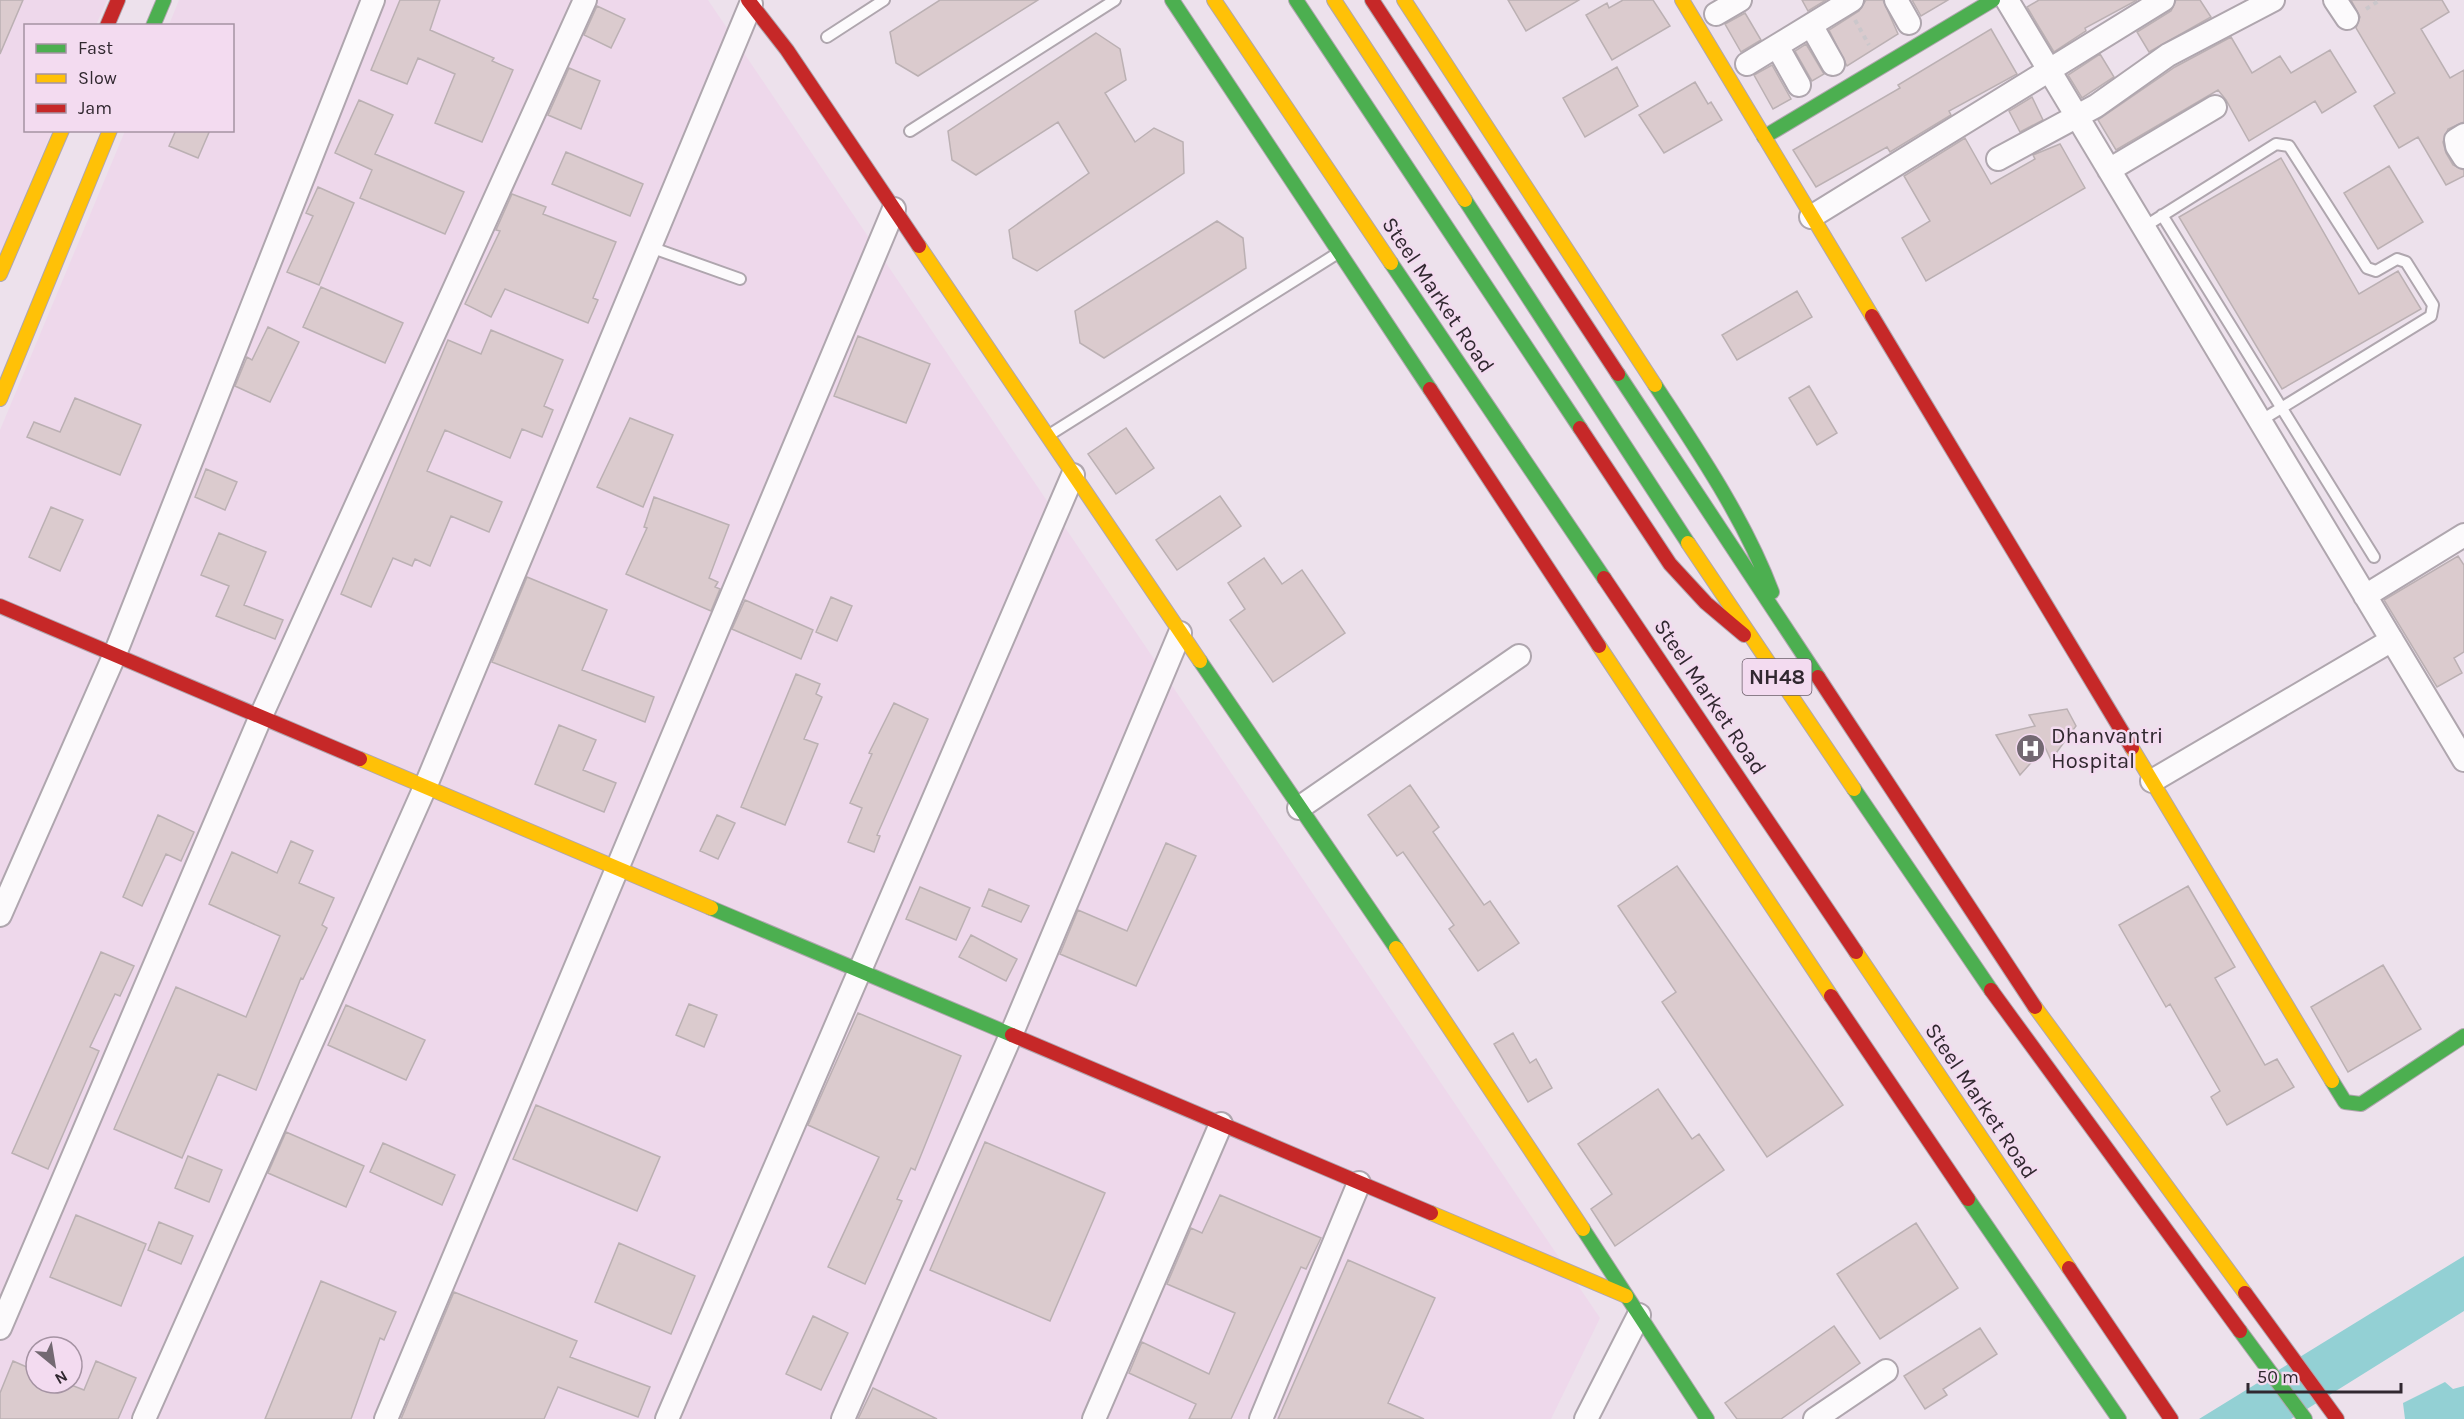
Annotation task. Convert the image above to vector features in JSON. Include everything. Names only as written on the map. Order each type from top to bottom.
[{"type":"main road","points":[[108,24],[118,0]]},
{"type":"main road","points":[[154,24],[164,0]]},
{"type":"main road","points":[[1172,0],[1581,607],[1898,1097],[2119,1419]]},
{"type":"main road","name":"Steel Market Road","points":[[1214,0],[1606,589],[2169,1418]]},
{"type":"main road","points":[[1296,0],[1670,564],[1706,603],[1754,643]]},
{"type":"main road","name":"NH48","points":[[1334,0],[1754,643],[2018,1030],[2305,1419]]},
{"type":"main road","name":"NH48","points":[[1372,0],[2038,1011],[2337,1419]]},
{"type":"main road","points":[[1404,0],[1710,469],[1760,560],[1787,631]]},
{"type":"main road","points":[[1682,0],[2345,1102],[2361,1104],[2464,1036]]},
{"type":"main road","points":[[1764,137],[1993,0]]},
{"type":"main road","points":[[749,2],[787,50],[1047,437],[1458,1040],[1707,1419]]},
{"type":"main road","points":[[0,274],[61,132]]},
{"type":"main road","points":[[0,399],[109,132]]},
{"type":"main road","points":[[0,606],[1626,1296]]},
{"type":"street","points":[[0,915],[115,654],[373,0]]},
{"type":"street","points":[[0,1328],[261,716],[585,0]]},
{"type":"street","points":[[1716,14],[1740,0]]},
{"type":"street","points":[[1896,0],[1909,23]]},
{"type":"street","points":[[2007,0],[2109,170],[2153,221],[2260,420],[2464,760]]},
{"type":"street","points":[[1811,217],[2163,0]]},
{"type":"street","points":[[1998,159],[2077,117],[2168,55],[2273,0]]},
{"type":"street","points":[[144,1419],[426,786],[749,2]]},
{"type":"street","points":[[1747,64],[1849,2]]},
{"type":"street","points":[[1811,25],[1833,64]]},
{"type":"street","points":[[1777,46],[1799,85]]},
{"type":"street","points":[[2109,170],[2215,107]]},
{"type":"street","points":[[2464,135],[2456,140],[2464,157]]},
{"type":"street","points":[[386,1419],[894,209]]},
{"type":"street","points":[[668,1419],[1073,475]]},
{"type":"street","points":[[2365,596],[2464,535]]},
{"type":"street","points":[[843,1419],[1011,1035],[1180,633]]},
{"type":"street","points":[[2152,781],[2392,640]]},
{"type":"street","points":[[1299,808],[1519,656]]},
{"type":"street","points":[[1094,1419],[1221,1124]]},
{"type":"street","points":[[1261,1419],[1359,1183]]},
{"type":"street","points":[[1587,1419],[1639,1316]]},
{"type":"street","points":[[1815,1419],[1886,1371]]},
{"type":"lane","points":[[827,37],[884,0]]},
{"type":"lane","points":[[910,130],[1115,0]]},
{"type":"lane","points":[[2260,420],[2282,407],[2431,316],[2433,306],[2406,262],[2397,259],[2376,271],[2367,268],[2289,146],[2276,144],[2153,221],[2282,407],[2374,557]]},
{"type":"lane","points":[[650,247],[740,279]]},
{"type":"lane","points":[[1047,437],[1340,252]]},
{"type":"path","points":[[1849,2],[1870,46]]},
{"type":"shaded area","points":[[0,0],[107,0],[96,24],[24,24],[24,132],[52,132],[0,254]]},
{"type":"shaded area","points":[[179,0],[708,0],[1600,1318],[1551,1419],[0,1419],[0,430],[125,132],[234,132],[234,24],[169,24]]},
{"type":"water","points":[[2464,1256],[2464,1311],[2291,1419],[2199,1419]]},
{"type":"water","points":[[2445,1382],[2453,1389],[2464,1386],[2464,1419],[2405,1419],[2403,1403]]},
{"type":"building","points":[[0,0],[23,0],[0,54]]},
{"type":"building","points":[[400,0],[440,0],[430,30],[494,58],[492,61],[513,70],[482,142],[435,123],[455,74],[418,58],[407,84],[371,70]]},
{"type":"building","points":[[940,0],[1038,0],[918,76],[896,63],[890,32]]},
{"type":"building","points":[[1508,0],[1579,0],[1526,31]]},
{"type":"building","points":[[1623,0],[1653,0],[1670,26],[1612,60],[1586,15],[1607,3],[1609,8]]},
{"type":"building","points":[[1802,0],[1826,0],[1808,11]]},
{"type":"building","points":[[1866,0],[1883,0],[1898,34],[1847,66],[1829,30],[1859,11]]},
{"type":"building","points":[[1912,0],[1948,0],[1921,16]]},
{"type":"building","points":[[2039,0],[2137,0],[2085,28],[2086,31],[2054,52],[2027,7]]},
{"type":"building","points":[[2176,0],[2200,0],[2211,17],[2149,52],[2137,32],[2171,11]]},
{"type":"building","points":[[2351,0],[2442,0],[2449,12],[2421,29],[2450,78],[2464,70],[2464,122],[2448,129],[2443,142],[2453,165],[2464,170],[2464,176],[2446,185],[2418,137],[2399,148],[2374,106],[2395,93],[2356,28],[2360,17]]},
{"type":"building","points":[[597,6],[625,19],[611,48],[584,35]]},
{"type":"building","points":[[1745,13],[1761,40],[1741,52],[1725,24]]},
{"type":"building","points":[[1991,29],[2017,74],[1949,111],[1951,115],[1890,152],[1887,147],[1816,187],[1793,150],[1900,88],[1898,85]]},
{"type":"building","points":[[1096,33],[1120,49],[1126,80],[1105,93],[1135,142],[1154,128],[1183,142],[1184,173],[1037,271],[1013,258],[1009,230],[1089,173],[1058,122],[976,175],[952,160],[948,131]]},
{"type":"building","points":[[2231,37],[2252,73],[2280,56],[2291,73],[2330,50],[2356,92],[2322,113],[2315,101],[2249,141],[2218,90],[2116,150],[2098,120],[2175,67]]},
{"type":"building","points":[[1806,44],[1824,74],[1812,81],[1795,51]]},
{"type":"building","points":[[2100,54],[2114,77],[2082,98],[2068,75]]},
{"type":"building","points":[[1772,65],[1791,99],[1773,109],[1754,75]]},
{"type":"building","points":[[1617,67],[1638,106],[1585,137],[1563,98]]},
{"type":"building","points":[[569,68],[600,81],[581,129],[548,115]]},
{"type":"building","points":[[1695,82],[1708,104],[1711,102],[1722,120],[1664,153],[1639,115]]},
{"type":"building","points":[[2032,97],[2043,120],[2020,132],[2009,111]]},
{"type":"building","points":[[359,100],[393,115],[375,154],[464,192],[445,234],[360,198],[372,170],[335,153]]},
{"type":"building","points":[[175,132],[209,132],[198,158],[169,146]]},
{"type":"building","points":[[1965,138],[1991,184],[2035,159],[2033,155],[2060,144],[2085,188],[1926,281],[1902,238],[1930,221],[1904,176]]},
{"type":"building","points":[[566,152],[643,184],[630,216],[552,184]]},
{"type":"building","points":[[2281,158],[2359,294],[2398,271],[2421,309],[2282,389],[2179,217]]},
{"type":"building","points":[[2389,166],[2423,222],[2378,249],[2344,193]]},
{"type":"building","points":[[318,187],[354,203],[319,285],[287,272],[313,216],[306,213]]},
{"type":"building","points":[[512,194],[546,207],[543,214],[616,242],[593,298],[598,300],[588,323],[505,289],[491,317],[465,304],[500,231],[496,230]]},
{"type":"building","points":[[1217,221],[1243,238],[1246,268],[1104,358],[1080,343],[1075,311]]},
{"type":"building","points":[[321,287],[403,323],[385,363],[303,327]]},
{"type":"building","points":[[1797,291],[1812,317],[1737,360],[1722,335]]},
{"type":"building","points":[[268,327],[299,342],[270,402],[235,386],[247,357],[252,360]]},
{"type":"building","points":[[491,330],[563,360],[544,406],[553,410],[542,437],[522,429],[510,458],[445,430],[427,471],[502,502],[489,532],[451,516],[430,566],[415,559],[412,566],[393,558],[371,607],[341,594],[448,340],[481,354]]},
{"type":"building","points":[[858,336],[930,364],[906,423],[834,396]]},
{"type":"building","points":[[1809,386],[1837,433],[1817,445],[1789,398]]},
{"type":"building","points":[[75,398],[141,425],[120,475],[27,437],[34,422],[60,432]]},
{"type":"building","points":[[630,418],[673,435],[643,507],[597,487]]},
{"type":"building","points":[[1126,428],[1154,468],[1116,494],[1088,454]]},
{"type":"building","points":[[206,469],[237,482],[225,510],[195,497]]},
{"type":"building","points":[[1220,496],[1241,526],[1177,570],[1156,540]]},
{"type":"building","points":[[654,497],[729,525],[709,578],[718,582],[715,587],[720,589],[711,611],[626,574],[647,528],[644,527]]},
{"type":"building","points":[[51,507],[83,520],[60,571],[29,557]]},
{"type":"building","points":[[219,533],[266,552],[244,605],[283,620],[275,639],[216,616],[229,586],[201,575]]},
{"type":"building","points":[[2458,556],[2464,565],[2464,652],[2454,658],[2462,673],[2437,687],[2384,600]]},
{"type":"building","points":[[1264,558],[1282,584],[1302,570],[1345,633],[1273,682],[1230,620],[1245,609],[1228,583]]},
{"type":"building","points":[[527,577],[607,610],[582,670],[654,697],[645,722],[492,662]]},
{"type":"building","points":[[831,597],[852,606],[837,641],[816,632]]},
{"type":"building","points":[[745,600],[813,630],[801,659],[732,629]]},
{"type":"building","points":[[796,674],[820,684],[816,694],[822,697],[804,739],[818,744],[785,825],[741,807]]},
{"type":"building","points":[[894,703],[928,719],[877,835],[880,836],[874,852],[848,842],[862,808],[850,803],[872,754],[869,753]]},
{"type":"building","points":[[2067,709],[2076,726],[2051,760],[2045,747],[2020,775],[1996,735],[2035,726],[2029,715]]},
{"type":"building","points":[[559,725],[596,740],[583,770],[616,783],[604,812],[535,784]]},
{"type":"building","points":[[1410,785],[1439,827],[1433,832],[1484,905],[1490,901],[1519,943],[1478,971],[1449,929],[1454,925],[1403,852],[1397,856],[1368,815]]},
{"type":"building","points":[[158,815],[194,832],[181,861],[166,854],[142,906],[123,897]]},
{"type":"building","points":[[717,815],[735,823],[718,859],[700,851]]},
{"type":"building","points":[[291,841],[313,851],[299,883],[334,898],[322,925],[327,928],[303,979],[301,978],[256,1090],[218,1074],[182,1158],[114,1129],[176,987],[246,1017],[280,936],[209,904],[232,852],[277,873]]},
{"type":"building","points":[[1166,843],[1196,856],[1136,986],[1060,954],[1078,910],[1127,931]]},
{"type":"building","points":[[1677,866],[1843,1105],[1767,1157],[1662,1002],[1676,992],[1618,906]]},
{"type":"building","points":[[2188,886],[2235,967],[2215,978],[2265,1065],[2277,1059],[2294,1087],[2227,1125],[2211,1097],[2220,1091],[2170,1004],[2166,1007],[2119,925]]},
{"type":"building","points":[[920,887],[970,908],[956,940],[906,919]]},
{"type":"building","points":[[989,889],[1029,906],[1021,922],[982,906]]},
{"type":"building","points":[[971,935],[1017,959],[1006,981],[959,957]]},
{"type":"building","points":[[101,952],[134,966],[120,996],[115,994],[90,1047],[99,1051],[48,1169],[12,1153]]},
{"type":"building","points":[[2383,965],[2421,1029],[2348,1072],[2311,1007]]},
{"type":"building","points":[[689,1004],[717,1015],[704,1047],[676,1035]]},
{"type":"building","points":[[346,1005],[425,1040],[406,1080],[328,1045]]},
{"type":"building","points":[[858,1013],[961,1056],[915,1170],[911,1168],[897,1199],[902,1201],[865,1284],[828,1267],[879,1157],[808,1125]]},
{"type":"building","points":[[1513,1033],[1530,1063],[1536,1059],[1552,1088],[1528,1102],[1494,1044]]},
{"type":"building","points":[[1658,1089],[1692,1139],[1699,1134],[1724,1170],[1615,1246],[1591,1209],[1612,1194],[1578,1144]]},
{"type":"building","points":[[536,1105],[660,1157],[637,1211],[513,1159]]},
{"type":"building","points":[[286,1132],[364,1166],[346,1207],[268,1173]]},
{"type":"building","points":[[985,1142],[1105,1193],[1050,1321],[930,1270]]},
{"type":"building","points":[[383,1143],[455,1175],[442,1205],[370,1172]]},
{"type":"building","points":[[188,1156],[222,1170],[209,1202],[175,1188]]},
{"type":"building","points":[[1220,1195],[1321,1238],[1306,1269],[1301,1267],[1231,1419],[1189,1419],[1196,1404],[1129,1373],[1142,1342],[1209,1374],[1235,1313],[1167,1284],[1191,1228],[1202,1233]]},
{"type":"building","points":[[76,1215],[146,1244],[121,1306],[50,1277]]},
{"type":"building","points":[[159,1222],[193,1236],[181,1264],[148,1250]]},
{"type":"building","points":[[1916,1223],[1958,1288],[1880,1339],[1837,1274]]},
{"type":"building","points":[[619,1243],[695,1276],[671,1334],[595,1302]]},
{"type":"building","points":[[1348,1260],[1435,1298],[1388,1403],[1424,1419],[1278,1419]]},
{"type":"building","points":[[321,1281],[396,1312],[384,1340],[380,1338],[351,1419],[265,1419]]},
{"type":"building","points":[[454,1292],[577,1341],[570,1357],[650,1387],[638,1417],[558,1387],[544,1419],[401,1419]]},
{"type":"building","points":[[813,1316],[848,1333],[821,1390],[786,1374]]},
{"type":"building","points":[[1834,1326],[1860,1363],[1781,1419],[1737,1419],[1725,1403]]},
{"type":"building","points":[[1980,1328],[1997,1354],[1943,1389],[1947,1395],[1925,1409],[1904,1376]]},
{"type":"building","points":[[13,1361],[24,1366],[24,1395],[84,1395],[96,1361],[136,1378],[118,1419],[0,1419],[0,1393]]},
{"type":"building","points":[[873,1388],[937,1419],[858,1419]]},
{"type":"traffic: fast","points":[[154,24],[164,0]]},
{"type":"traffic: fast","points":[[1172,0],[1430,389]]},
{"type":"traffic: fast","points":[[1296,0],[1580,428]]},
{"type":"traffic: fast","points":[[1764,137],[1993,0]]},
{"type":"traffic: fast","points":[[1465,200],[1688,543]]},
{"type":"traffic: fast","points":[[1391,263],[1604,578]]},
{"type":"traffic: fast","points":[[1618,374],[1818,677]]},
{"type":"traffic: fast","points":[[1655,385],[1734,511],[1772,592]]},
{"type":"traffic: fast","points":[[1200,661],[1396,948]]},
{"type":"traffic: fast","points":[[1854,789],[1991,990]]},
{"type":"traffic: fast","points":[[711,908],[1012,1035]]},
{"type":"traffic: fast","points":[[2332,1081],[2345,1102],[2361,1104],[2464,1036]]},
{"type":"traffic: fast","points":[[1968,1199],[2119,1419]]},
{"type":"traffic: fast","points":[[1583,1229],[1707,1419]]},
{"type":"traffic: fast","points":[[2240,1331],[2305,1419]]},
{"type":"traffic: slow","points":[[1214,0],[1391,263]]},
{"type":"traffic: slow","points":[[1334,0],[1465,200]]},
{"type":"traffic: slow","points":[[1404,0],[1655,385]]},
{"type":"traffic: slow","points":[[1682,0],[1872,316]]},
{"type":"traffic: slow","points":[[0,274],[61,132]]},
{"type":"traffic: slow","points":[[0,399],[109,132]]},
{"type":"traffic: slow","points":[[919,246],[1200,661]]},
{"type":"traffic: slow","points":[[1688,543],[1854,789]]},
{"type":"traffic: slow","points":[[1599,646],[1831,996]]},
{"type":"traffic: slow","points":[[2132,748],[2332,1081]]},
{"type":"traffic: slow","points":[[360,759],[711,908]]},
{"type":"traffic: slow","points":[[1396,948],[1583,1229]]},
{"type":"traffic: slow","points":[[1856,952],[2069,1268]]},
{"type":"traffic: slow","points":[[2035,1007],[2245,1293]]},
{"type":"traffic: slow","points":[[1431,1213],[1626,1296]]},
{"type":"traffic: jam","points":[[108,24],[118,0]]},
{"type":"traffic: jam","points":[[748,0],[787,50],[919,246]]},
{"type":"traffic: jam","points":[[1372,0],[1618,374]]},
{"type":"traffic: jam","points":[[1872,316],[2132,748]]},
{"type":"traffic: jam","points":[[1430,389],[1599,646]]},
{"type":"traffic: jam","points":[[1580,428],[1670,564],[1706,603],[1744,635]]},
{"type":"traffic: jam","points":[[1604,578],[1856,952]]},
{"type":"traffic: jam","points":[[0,606],[360,759]]},
{"type":"traffic: jam","points":[[1818,677],[2035,1007]]},
{"type":"traffic: jam","points":[[1991,990],[2240,1331]]},
{"type":"traffic: jam","points":[[1831,996],[1968,1199]]},
{"type":"traffic: jam","points":[[1012,1035],[1431,1213]]},
{"type":"traffic: jam","points":[[2069,1268],[2171,1419]]},
{"type":"traffic: jam","points":[[2245,1293],[2337,1419]]},
{"type":"place","name":"Dhanvantri Hospital","points":[[2030,749]]}]
